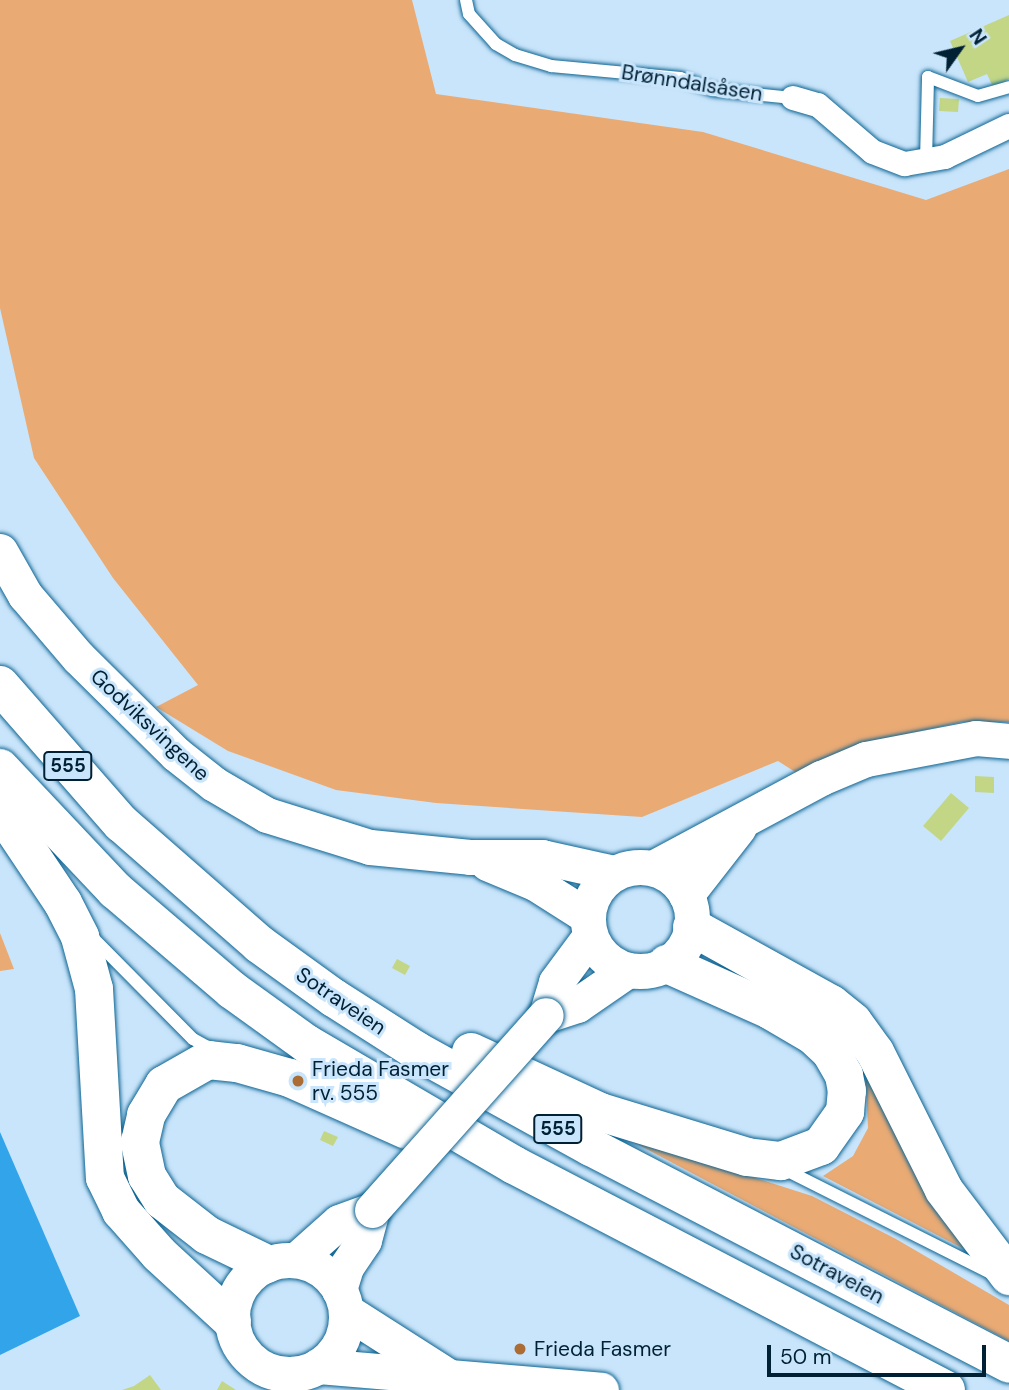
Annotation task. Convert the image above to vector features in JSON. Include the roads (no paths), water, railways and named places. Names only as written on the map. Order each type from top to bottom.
[{"type":"highway","name":"Sotraveien","points":[[0,685],[37,733],[141,842],[259,944],[417,1051],[591,1147],[1009,1364]]},
{"type":"highway","name":"555","points":[[0,768],[115,890],[232,990],[307,1044],[514,1166],[946,1390]]},
{"type":"highway","name":"555","points":[[0,809],[63,903],[80,937],[94,989],[105,1178],[121,1211],[159,1254],[232,1321]]},
{"type":"highway","name":"555","points":[[141,842],[183,855],[263,923],[440,1037],[600,1111],[769,1160],[799,1156],[829,1138],[845,1112],[844,1075],[814,1036],[770,1010],[667,964]]},
{"type":"highway","points":[[689,911],[831,1004],[853,1022],[875,1052],[944,1190],[1009,1276]]},
{"type":"highway","name":"555","points":[[282,1262],[207,1235],[162,1200],[147,1176],[140,1142],[146,1115],[164,1085],[208,1060],[237,1063],[290,1078],[434,1143],[767,1316],[801,1315]]},
{"type":"main road","name":"Godviksvingene","points":[[0,551],[25,595],[78,657],[176,754],[214,784],[267,815],[325,836],[370,847],[470,857],[542,857],[614,873]]},
{"type":"main road","points":[[318,1366],[340,1343],[346,1268],[364,1240],[372,1210],[546,1015],[556,982],[588,926],[601,884],[614,873],[653,868],[821,778],[866,759],[976,738],[1009,741]]},
{"type":"main road","points":[[546,1015],[577,1005],[628,971],[667,964],[679,954],[689,911],[743,822]]},
{"type":"main road","name":"Godviksvingene","points":[[470,857],[535,883],[588,926]]},
{"type":"main road","points":[[653,868],[672,878],[689,911]]},
{"type":"main road","points":[[588,926],[598,952],[628,971]]},
{"type":"main road","points":[[372,1210],[339,1222],[282,1262],[240,1287],[232,1321],[239,1343],[260,1365],[285,1374],[318,1366],[601,1390]]},
{"type":"main road","points":[[282,1262],[321,1270],[342,1301],[446,1375]]},
{"type":"street","name":"Brønndalsåsen","points":[[793,97],[818,105],[873,152],[905,164],[945,157],[1009,126]]},
{"type":"lane","name":"Brønndalsåsen","points":[[466,0],[469,14],[496,44],[515,55],[551,66],[680,78],[713,90],[793,97]]},
{"type":"lane","points":[[926,161],[928,77],[978,96],[1009,87]]},
{"type":"lane","name":"555","points":[[63,903],[186,1032],[237,1063]]},
{"type":"lane","name":"555","points":[[769,1160],[1009,1282]]},
{"type":"water","points":[[0,1132],[80,1316],[0,1355]]},
{"type":"place","name":"Frieda Fasmer rv. 555","points":[[298,1081]]},
{"type":"place","name":"Frieda Fasmer","points":[[520,1349]]}]
